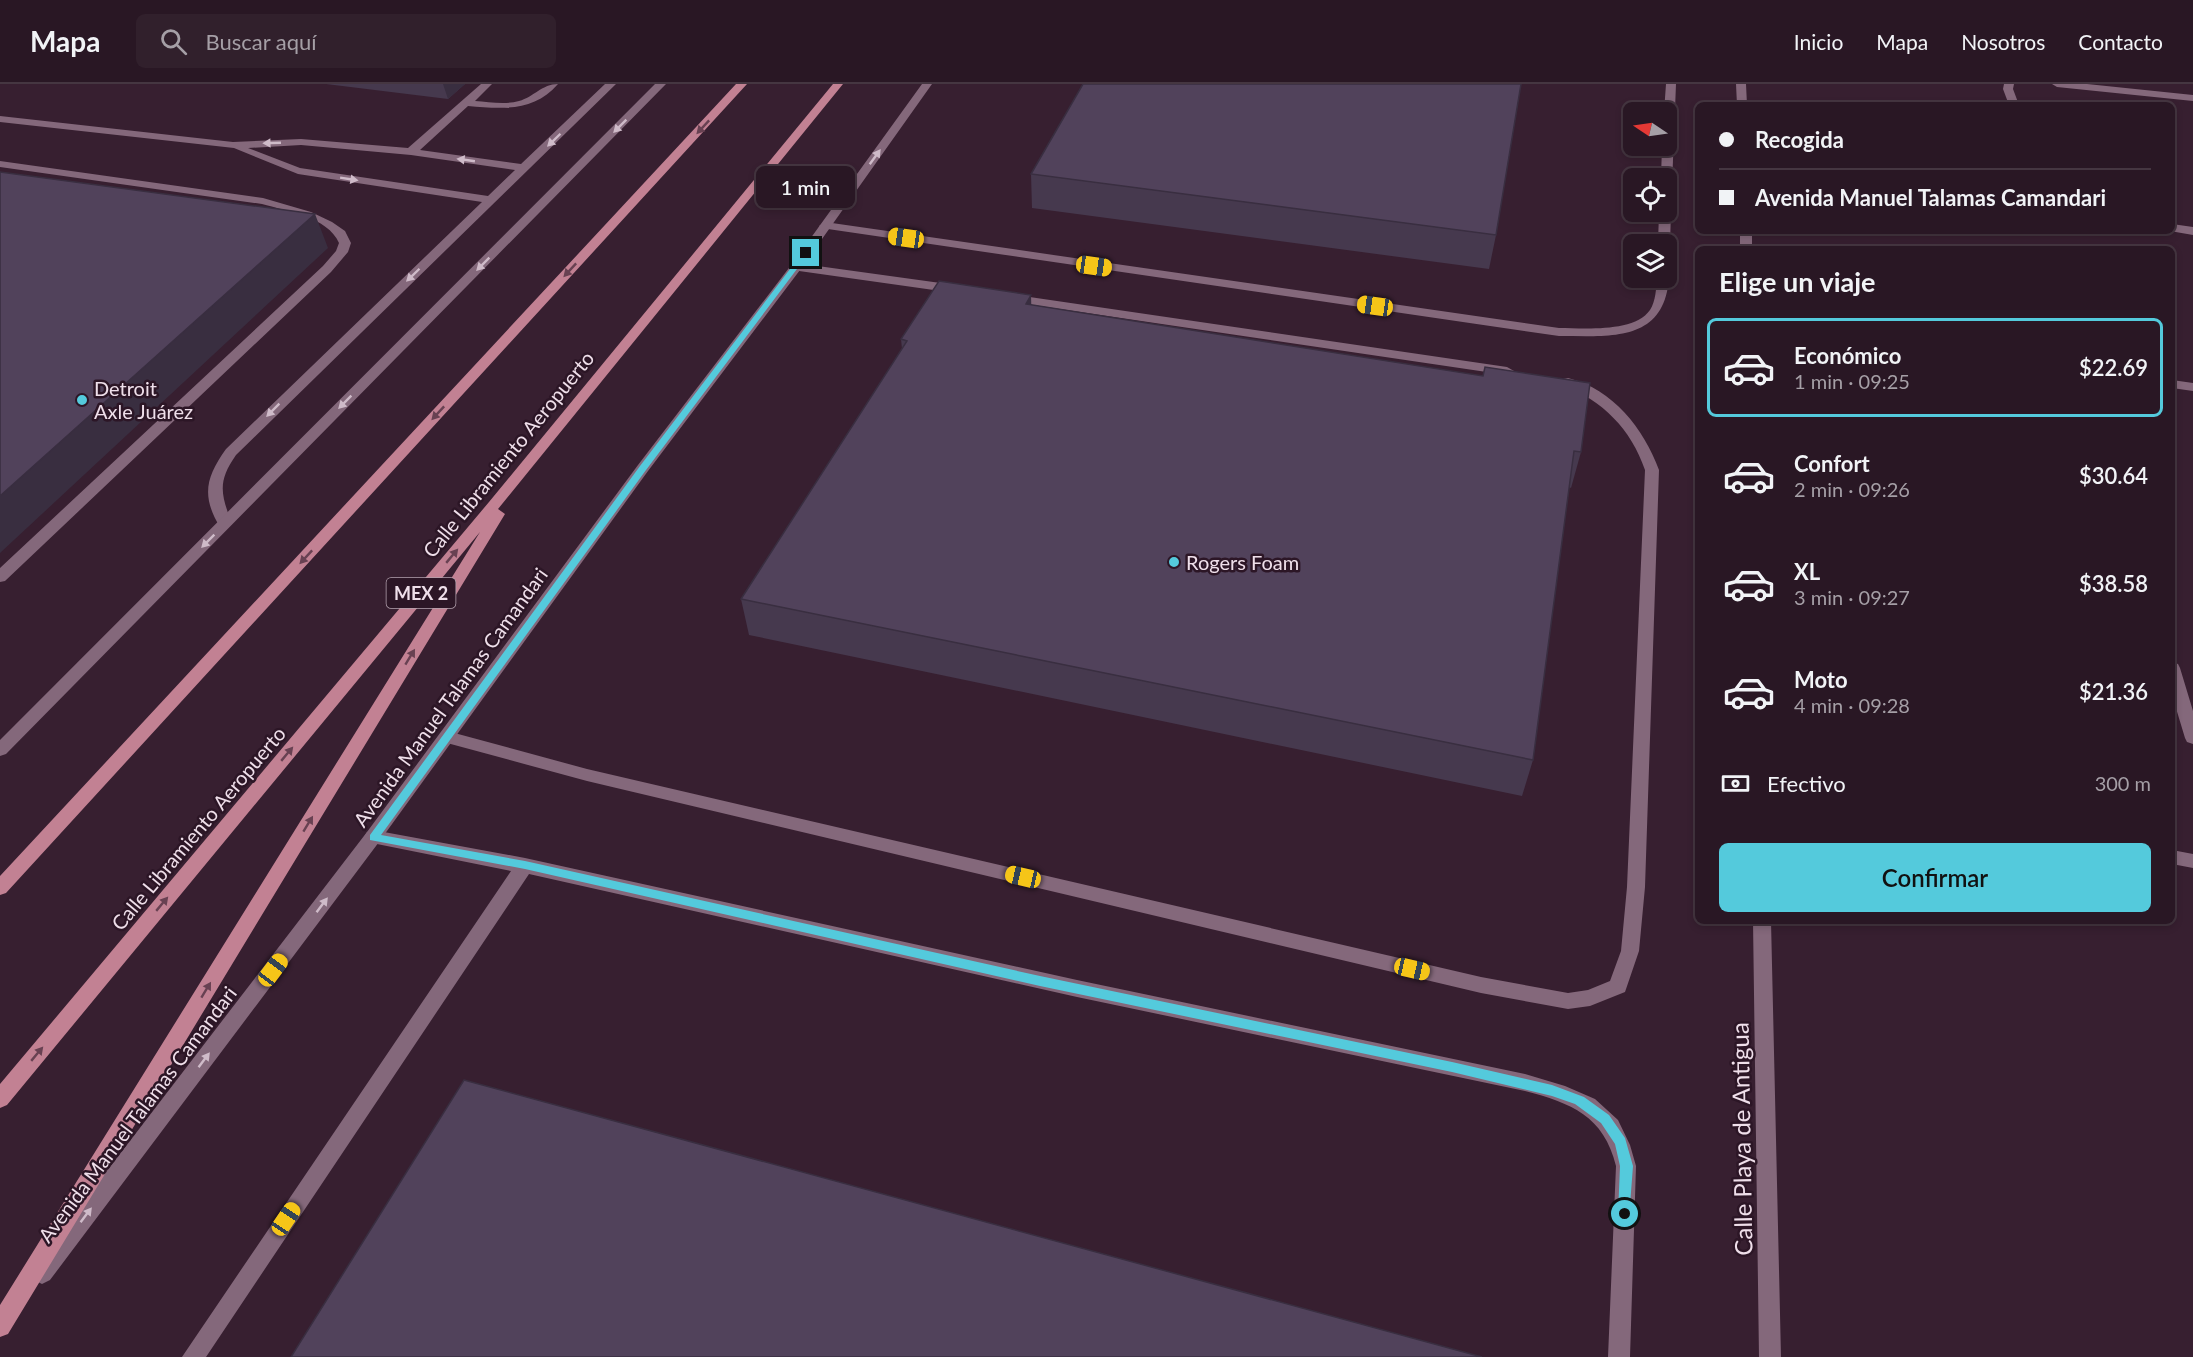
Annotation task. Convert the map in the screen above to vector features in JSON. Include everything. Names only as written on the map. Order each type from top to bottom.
[{"type":"highway","points":[[0,888],[742,84]]},
{"type":"highway","name":"Calle Libramiento Aeropuerto","points":[[0,1099],[530,461],[838,84]]},
{"type":"highway","points":[[0,1328],[530,461]]},
{"type":"main road","points":[[411,152],[488,84]]},
{"type":"main road","points":[[467,103],[521,105],[535,100],[553,84]]},
{"type":"main road","points":[[225,524],[213,483],[219,469],[231,452],[611,84]]},
{"type":"main road","points":[[0,750],[661,84]]},
{"type":"main road","name":"Avenida Manuel Talamas Camandari","points":[[0,1328],[373,837],[643,468],[796,267],[927,84]]},
{"type":"main road","points":[[1667,168],[1671,84]]},
{"type":"main road","points":[[1741,84],[1742,102]]},
{"type":"main road","points":[[2009,84],[2008,89],[2013,102]]},
{"type":"main road","points":[[2057,84],[2193,98]]},
{"type":"main road","points":[[0,119],[233,145],[301,142],[411,152],[524,168]]},
{"type":"main road","points":[[233,145],[298,171],[492,200]]},
{"type":"main road","points":[[0,164],[263,201],[307,214],[328,224],[340,234],[345,243],[342,252],[327,269],[0,577]]},
{"type":"main road","points":[[825,226],[1559,332],[1604,332],[1628,327],[1651,316],[1659,303],[1661,288]]},
{"type":"main road","points":[[2175,228],[2193,231]]},
{"type":"main road","points":[[796,267],[970,292]]},
{"type":"main road","points":[[993,295],[1519,373]]},
{"type":"main road","points":[[447,737],[598,777],[1481,985],[1568,1001],[1590,998],[1618,986],[1630,951],[1637,875],[1652,470],[1647,453],[1618,412],[1584,387],[1553,379]]},
{"type":"main road","points":[[2175,384],[2193,387]]},
{"type":"main road","points":[[2175,678],[2193,738]]},
{"type":"main road","points":[[373,837],[525,865],[1040,981],[1452,1067],[1552,1090],[1580,1101],[1605,1119],[1621,1142],[1626,1166],[1619,1357]]},
{"type":"main road","points":[[2175,858],[2193,861]]},
{"type":"main road","points":[[193,1357],[525,865]]},
{"type":"main road","name":"Calle Playa de Antigua","points":[[1762,924],[1770,1357]]},
{"type":"building","points":[[1083,84],[1521,84],[1496,235],[1031,174]]},
{"type":"building","name":"Detroit Axle Juárez","points":[[0,172],[315,214],[0,496]]},
{"type":"building","name":"Rogers Foam","points":[[939,281],[1031,295],[1026,304],[1483,376],[1485,367],[1590,383],[1581,452],[1574,451],[1533,760],[741,599],[907,341],[901,339]]},
{"type":"building","points":[[464,1080],[1482,1357],[291,1357]]},
{"type":"place","name":"Detroit Axle Juárez","points":[[82,400]]},
{"type":"place","name":"Rogers Foam","points":[[1174,562]]},
{"type":"route","points":[[806,253],[643,468],[373,837],[525,865],[1040,981],[1552,1090],[1580,1101],[1605,1119],[1621,1142],[1626,1166],[1625,1214]]}]
